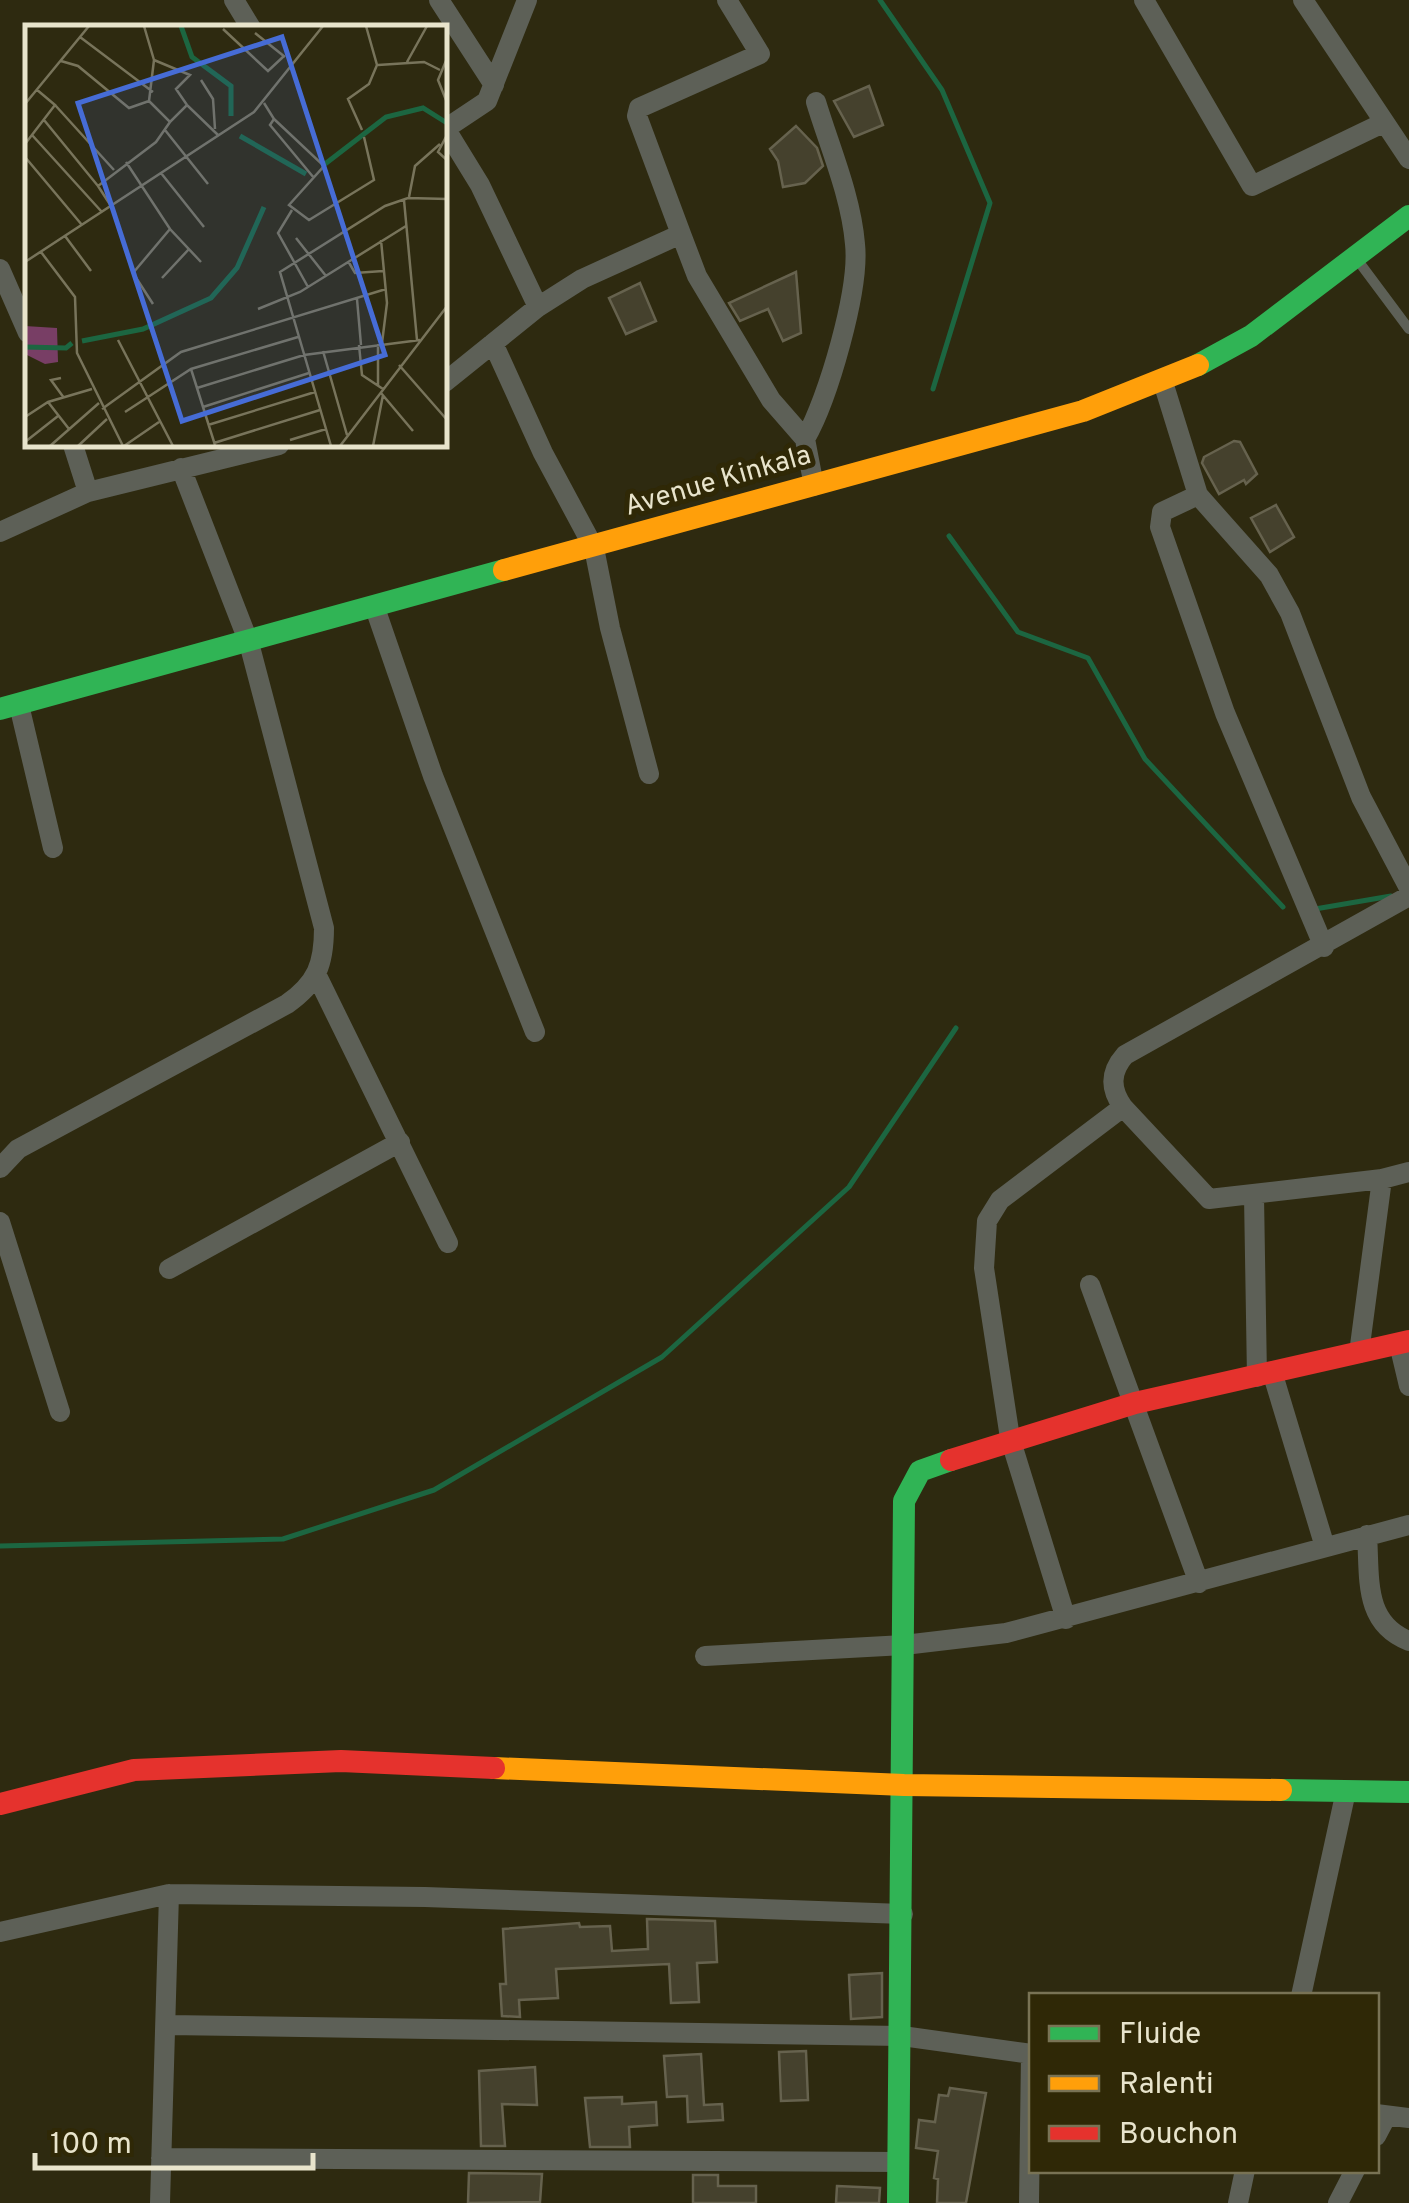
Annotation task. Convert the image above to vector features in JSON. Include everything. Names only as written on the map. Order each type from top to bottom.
[{"type":"street","points":[[234,0],[250,25]]},
{"type":"street","points":[[439,0],[494,85]]},
{"type":"street","points":[[448,126],[480,108],[494,85],[527,0]]},
{"type":"street","points":[[727,0],[760,54],[640,108],[636,116],[697,276],[771,400],[806,439],[814,486]]},
{"type":"street","points":[[1144,0],[1252,186],[1384,122]]},
{"type":"street","points":[[1302,0],[1409,159]]},
{"type":"street","points":[[806,439],[836,365],[856,248],[848,202],[816,102]]},
{"type":"street","points":[[448,131],[538,306]]},
{"type":"street","name":"Avenue Kinkala","points":[[10,707],[1050,422],[1162,379],[1251,336],[1409,216]]},
{"type":"street","points":[[448,380],[538,306],[582,279],[681,234]]},
{"type":"street","points":[[0,269],[25,326]]},
{"type":"street","points":[[493,343],[543,453],[594,548],[610,628],[649,774]]},
{"type":"street","points":[[1162,379],[1198,495],[1270,574],[1290,613],[1361,797],[1409,888]]},
{"type":"street","points":[[74,448],[88,492]]},
{"type":"street","points":[[0,532],[88,492],[266,448]]},
{"type":"street","points":[[0,1168],[18,1149],[287,1004],[317,976],[324,958],[324,928],[249,643],[181,468]]},
{"type":"street","points":[[1198,495],[1162,512],[1160,528],[1225,713],[1324,947]]},
{"type":"street","points":[[374,608],[433,776],[536,1032]]},
{"type":"street","points":[[10,707],[53,848]]},
{"type":"street","points":[[1409,896],[1126,1055],[1112,1079],[1114,1094],[1123,1107],[1208,1199],[1382,1179],[1409,1172]]},
{"type":"street","points":[[317,976],[448,1244]]},
{"type":"street","points":[[1066,1619],[1010,1438],[984,1268],[987,1221],[1000,1200],[1123,1107]]},
{"type":"street","points":[[169,1268],[400,1142]]},
{"type":"street","points":[[1360,1353],[1382,1179]]},
{"type":"street","points":[[1254,1196],[1265,1376],[1325,1547]]},
{"type":"street","points":[[0,1222],[60,1412]]},
{"type":"street","points":[[1090,1285],[1199,1584]]},
{"type":"street","points":[[898,2203],[904,1501],[909,1488],[920,1471],[1010,1438],[1135,1403],[1404,1343],[1409,1386]]},
{"type":"street","points":[[705,1656],[904,1646],[1006,1633],[1409,1525]]},
{"type":"street","points":[[1367,1535],[1376,1615],[1386,1630],[1409,1640]]},
{"type":"street","points":[[0,1804],[134,1770],[342,1761],[904,1784],[1409,1792]]},
{"type":"street","points":[[1302,1993],[1346,1791]]},
{"type":"street","points":[[0,1932],[170,1894],[425,1897],[903,1914]]},
{"type":"street","points":[[160,2203],[170,1894]]},
{"type":"street","points":[[168,2025],[902,2036],[1029,2054]]},
{"type":"street","points":[[1380,2122],[1409,2118]]},
{"type":"street","points":[[161,2158],[899,2162]]},
{"type":"street","points":[[1029,2173],[1029,2203]]},
{"type":"street","points":[[1238,2203],[1243,2173]]},
{"type":"street","points":[[1338,2203],[1353,2173]]},
{"type":"lane","points":[[1355,257],[1409,329]]},
{"type":"building","points":[[869,86],[883,125],[854,137],[834,101]]},
{"type":"building","points":[[796,126],[817,148],[823,166],[805,183],[783,187],[778,161],[770,149]]},
{"type":"building","points":[[796,272],[801,333],[783,341],[768,309],[740,321],[729,303]]},
{"type":"building","points":[[640,283],[656,321],[626,334],[609,298]]},
{"type":"building","points":[[1234,441],[1240,442],[1257,474],[1246,484],[1244,480],[1219,494],[1202,463],[1204,457]]},
{"type":"building","points":[[1276,505],[1294,537],[1270,552],[1251,518]]},
{"type":"building","points":[[647,1919],[715,1921],[717,1962],[697,1963],[699,2002],[671,2003],[669,1964],[556,1969],[558,1998],[519,2000],[520,2017],[502,2016],[500,1984],[506,1984],[503,1929],[579,1923],[580,1927],[610,1926],[612,1951],[648,1949]]},
{"type":"building","points":[[882,1973],[882,2017],[851,2019],[849,1975]]},
{"type":"building","points":[[806,2051],[808,2100],[781,2101],[779,2052]]},
{"type":"building","points":[[701,2054],[704,2105],[722,2104],[723,2120],[688,2122],[687,2096],[667,2097],[664,2056]]},
{"type":"building","points":[[535,2067],[537,2105],[502,2104],[505,2146],[481,2146],[479,2071]]},
{"type":"building","points":[[950,2088],[986,2093],[966,2203],[937,2203],[938,2179],[934,2178],[938,2151],[916,2148],[919,2120],[935,2122],[939,2095],[948,2096]]},
{"type":"building","points":[[622,2097],[622,2104],[656,2102],[657,2125],[629,2127],[630,2147],[590,2147],[585,2098]]},
{"type":"building","points":[[469,2173],[542,2174],[540,2202],[468,2203]]},
{"type":"building","points":[[693,2175],[718,2175],[718,2186],[756,2186],[756,2203],[693,2203]]},
{"type":"building","points":[[837,2186],[880,2188],[879,2203],[836,2203]]},
{"type":"waterway","points":[[880,0],[942,90],[990,203],[933,389]]},
{"type":"waterway","points":[[949,536],[1018,632],[1088,658],[1145,759],[1283,907]]},
{"type":"waterway","points":[[1315,909],[1391,896]]},
{"type":"waterway","points":[[0,1546],[283,1539],[434,1490],[662,1357],[849,1187],[956,1028]]},
{"type":"traffic: fast","points":[[1198,365],[1251,336],[1409,216]]},
{"type":"traffic: fast","points":[[0,709],[504,570]]},
{"type":"traffic: fast","points":[[898,2203],[904,1501],[920,1471],[951,1460]]},
{"type":"traffic: fast","points":[[1281,1790],[1409,1792]]},
{"type":"traffic: slow","points":[[504,570],[1083,411],[1198,365]]},
{"type":"traffic: slow","points":[[494,1768],[904,1785],[1281,1790]]},
{"type":"traffic: jam","points":[[951,1460],[1135,1403],[1409,1341]]},
{"type":"traffic: jam","points":[[0,1804],[134,1770],[341,1761],[494,1768]]}]
